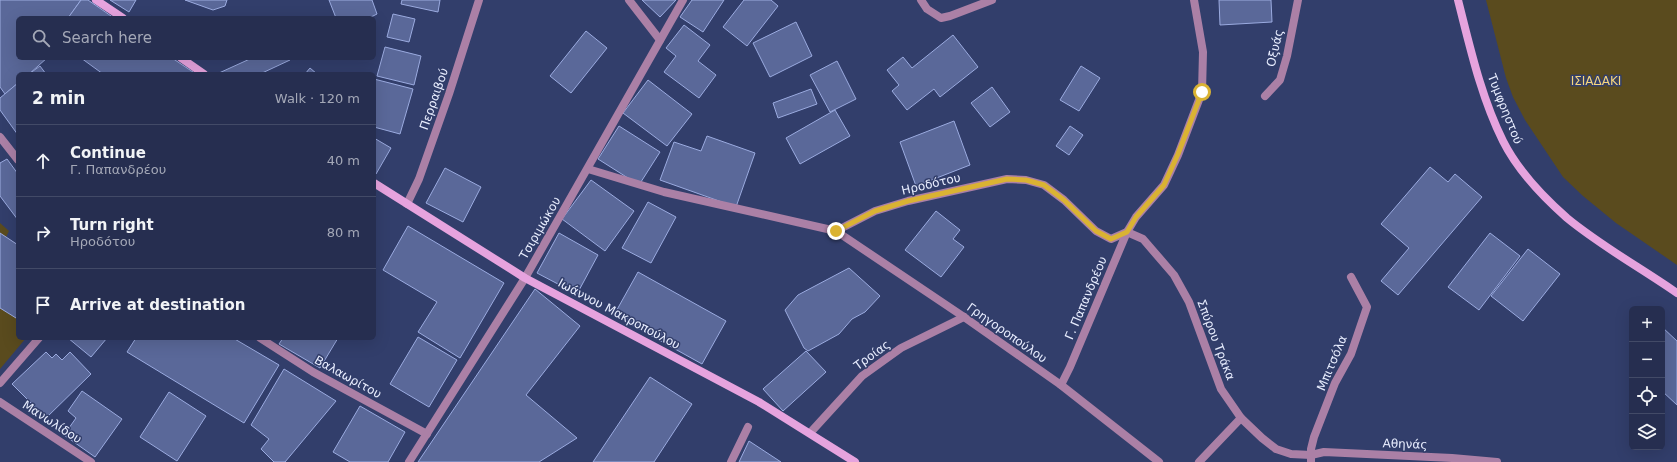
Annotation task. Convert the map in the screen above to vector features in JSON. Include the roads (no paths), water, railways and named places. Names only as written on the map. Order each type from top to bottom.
[{"type":"main road","points":[[96,0],[120,16]]},
{"type":"main road","name":"Τυμφρηστού","points":[[1458,0],[1466,33],[1485,96],[1503,142],[1524,173],[1549,202],[1568,219],[1598,241],[1677,293]]},
{"type":"main road","points":[[184,60],[201,72]]},
{"type":"main road","name":"Ιωάννου Μακροπούλου","points":[[376,184],[525,278],[759,402],[855,462]]},
{"type":"street","name":"Περραιβού","points":[[407,204],[422,173],[479,0]]},
{"type":"street","points":[[629,0],[660,40]]},
{"type":"street","name":"Τσιριμώκου","points":[[409,462],[525,278],[683,0]]},
{"type":"street","points":[[921,0],[927,9],[941,18],[992,0]]},
{"type":"street","name":"Γ. Παπανδρέου","points":[[1061,385],[1127,232],[1136,217],[1164,185],[1178,154],[1202,92],[1203,52],[1194,0]]},
{"type":"street","name":"Οξυάς","points":[[1266,96],[1280,80],[1287,56],[1298,0]]},
{"type":"street","points":[[0,136],[16,157]]},
{"type":"street","points":[[588,169],[664,192],[836,231]]},
{"type":"street","name":"Ηροδότου","points":[[836,231],[875,211],[928,196],[1007,179],[1026,180],[1044,185],[1064,200],[1096,231],[1111,239],[1127,232]]},
{"type":"street","name":"Γρηγοροπούλου","points":[[836,231],[964,317],[1061,385],[1160,462]]},
{"type":"street","name":"Σπύρου Τράκα","points":[[1127,232],[1143,239],[1174,275],[1189,302],[1221,389],[1241,418],[1276,449],[1311,459]]},
{"type":"street","name":"Μπιτσόλα","points":[[1311,459],[1311,448],[1314,437],[1335,383],[1351,354],[1366,307],[1351,277]]},
{"type":"street","name":"Τροίας","points":[[810,433],[862,376],[901,348],[964,317]]},
{"type":"street","points":[[0,383],[37,340]]},
{"type":"street","name":"Βαλαωρίτου","points":[[263,340],[313,372],[427,434]]},
{"type":"street","name":"Μανωλίδου","points":[[0,402],[90,462]]},
{"type":"street","points":[[1199,462],[1241,418]]},
{"type":"street","points":[[731,462],[748,427]]},
{"type":"street","name":"Αθηνάς","points":[[1311,459],[1324,452],[1452,458],[1497,462]]},
{"type":"park label","name":"ΙΣΙΑΔΑΚΙ","points":[[1596,81]]}]
